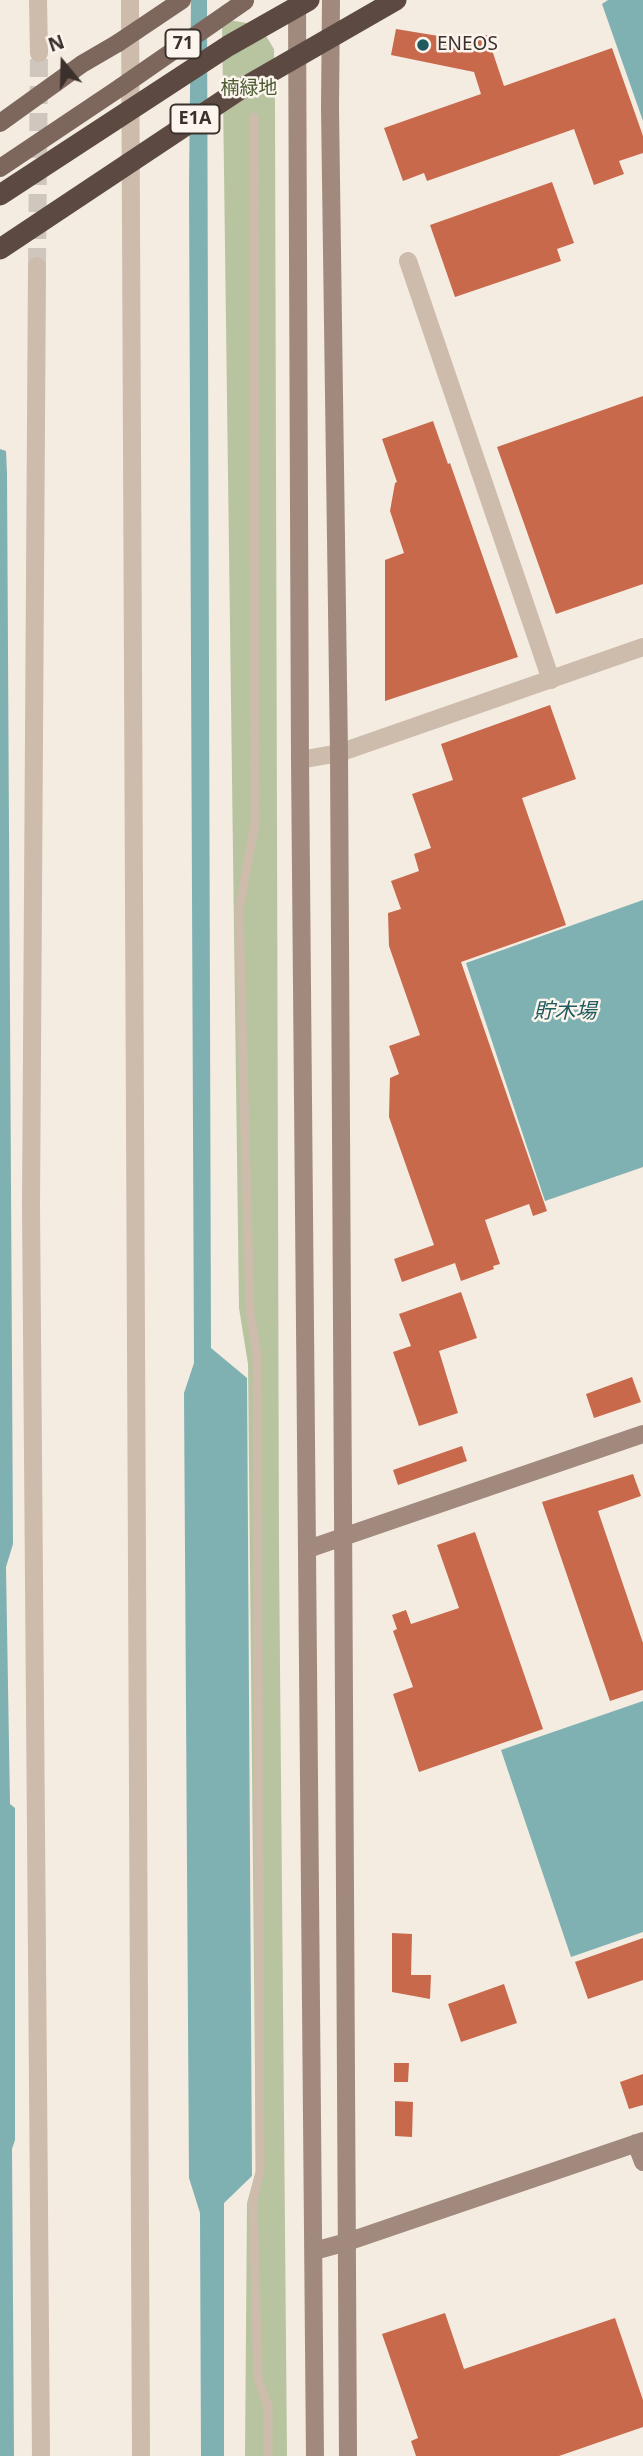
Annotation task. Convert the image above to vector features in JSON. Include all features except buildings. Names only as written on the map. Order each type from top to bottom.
[{"type":"highway","name":"E1A","points":[[0,195],[228,46],[309,0]]},
{"type":"highway","name":"E1A","points":[[0,249],[236,92],[396,0]]},
{"type":"main road","name":"71","points":[[0,122],[82,64],[182,0]]},
{"type":"main road","name":"71","points":[[0,168],[245,0]]},
{"type":"street","points":[[37,0],[38,53]]},
{"type":"street","points":[[130,0],[141,2456]]},
{"type":"street","points":[[296,0],[315,2456]]},
{"type":"street","points":[[331,0],[345,1536],[348,2456]]},
{"type":"street","points":[[408,261],[551,680]]},
{"type":"street","points":[[37,266],[31,1205],[41,2456]]},
{"type":"street","points":[[300,760],[339,752],[643,647]]},
{"type":"street","points":[[308,1549],[643,1434]]},
{"type":"street","points":[[314,2251],[640,2142],[643,2162]]},
{"type":"lane","points":[[254,117],[255,824],[239,909],[250,1311],[257,1354],[260,2172],[253,2200],[258,2378],[268,2407],[268,2456]]},
{"type":"green space","name":"楠緑地","points":[[222,19],[247,23],[263,31],[274,49],[279,1552],[287,2456],[245,2456],[247,2203],[256,2171],[248,1364],[239,1308]]},
{"type":"water","points":[[191,0],[207,0],[211,1348],[247,1378],[252,2176],[224,2203],[224,2456],[201,2456],[200,2213],[189,2178],[184,1393],[194,1363],[189,185]]},
{"type":"water","points":[[608,0],[643,0],[643,121],[602,4]]},
{"type":"water","points":[[0,449],[6,451],[7,474],[13,1544],[6,1567],[10,1804],[15,1808],[15,2140],[12,2149],[14,2456],[0,2456]]},
{"type":"water","name":"貯木場","points":[[643,900],[643,1167],[545,1201],[466,963]]},
{"type":"water","points":[[643,1701],[643,1932],[571,1957],[501,1750]]},
{"type":"tunnel","points":[[37,266],[39,53]]},
{"type":"place","name":"ENEOS","points":[[423,45]]}]
